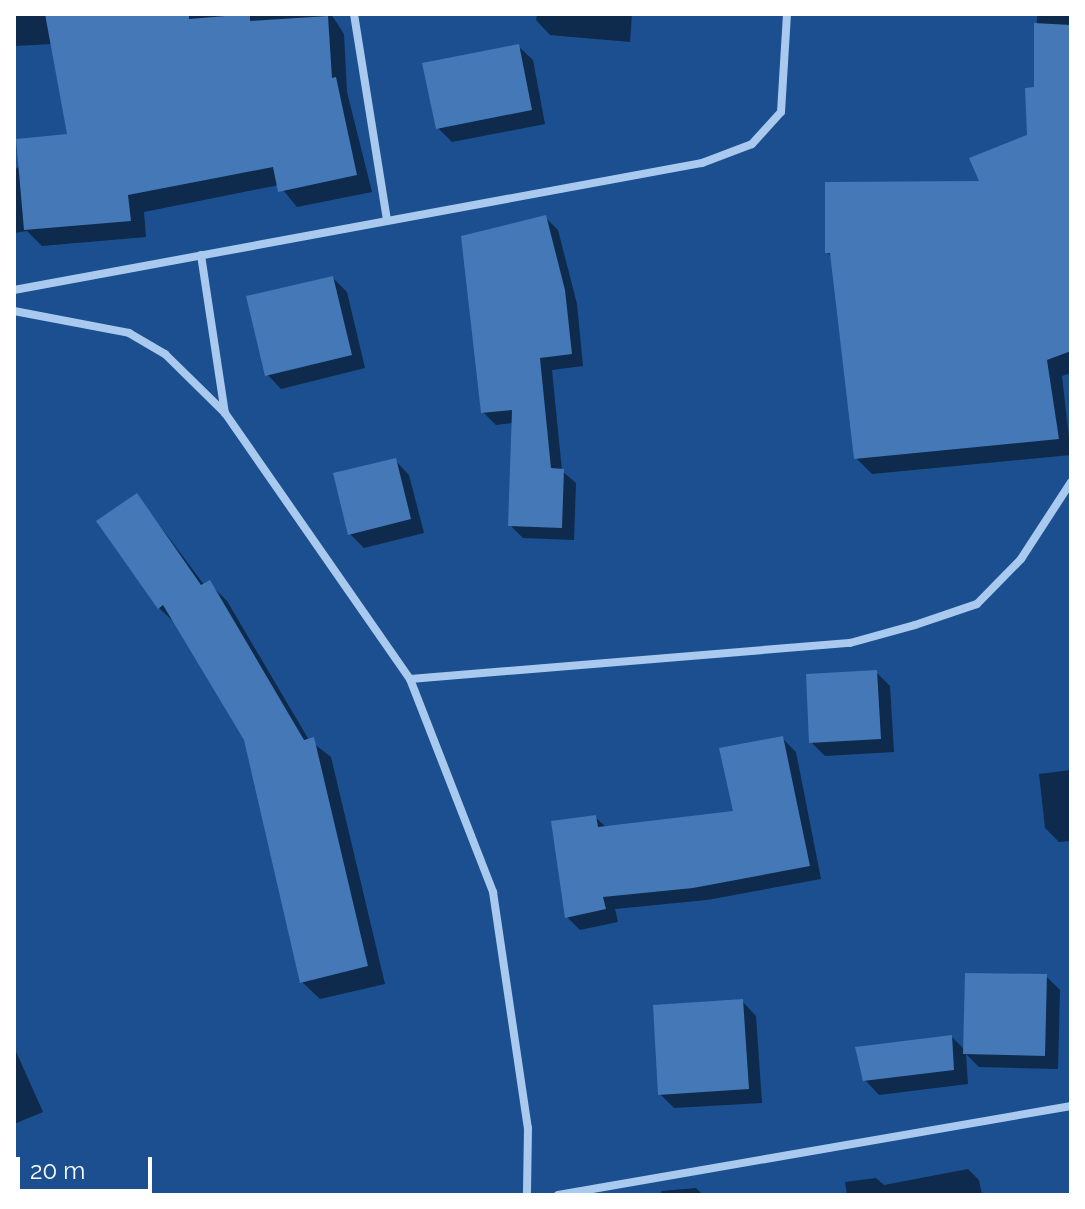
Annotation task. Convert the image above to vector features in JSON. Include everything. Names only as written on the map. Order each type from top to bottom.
[{"type":"street","points":[[354,14],[387,220]]},
{"type":"street","points":[[14,290],[702,163],[752,144],[781,112],[787,14]]},
{"type":"street","points":[[201,255],[225,413]]},
{"type":"street","points":[[14,311],[129,333],[165,354],[225,413],[410,679],[493,892],[528,1128],[527,1195]]},
{"type":"street","points":[[410,679],[850,643],[915,625],[977,604],[1021,559],[1071,482]]},
{"type":"street","points":[[558,1195],[1071,1106]]},
{"type":"building","points":[[45,14],[189,14],[189,19],[250,14],[250,21],[328,16],[332,78],[336,77],[357,175],[278,192],[273,167],[128,195],[131,221],[24,230],[16,139],[67,134]]},
{"type":"building","points":[[1034,23],[1071,25],[1071,351],[1047,360],[1059,439],[854,459],[830,253],[825,253],[825,182],[979,181],[969,158],[1027,135],[1025,88],[1034,87]]},
{"type":"building","points":[[519,44],[532,110],[436,129],[422,63]]},
{"type":"building","points":[[546,215],[565,290],[572,354],[540,358],[551,468],[564,469],[562,528],[508,526],[512,410],[481,413],[461,236]]},
{"type":"building","points":[[333,276],[352,355],[265,376],[246,296]]},
{"type":"building","points":[[396,458],[411,519],[348,535],[333,473]]},
{"type":"building","points":[[137,493],[201,585],[210,580],[304,740],[314,737],[368,966],[300,983],[244,740],[163,605],[158,609],[96,521]]},
{"type":"building","points":[[877,670],[881,739],[809,743],[806,674]]},
{"type":"building","points":[[783,736],[810,866],[693,888],[603,897],[606,909],[565,918],[551,821],[596,815],[598,827],[733,811],[719,748]]},
{"type":"building","points":[[965,973],[1047,974],[1045,1056],[963,1054]]},
{"type":"building","points":[[743,999],[749,1089],[658,1095],[653,1005]]},
{"type":"building","points":[[952,1035],[954,1070],[863,1081],[855,1047]]}]
